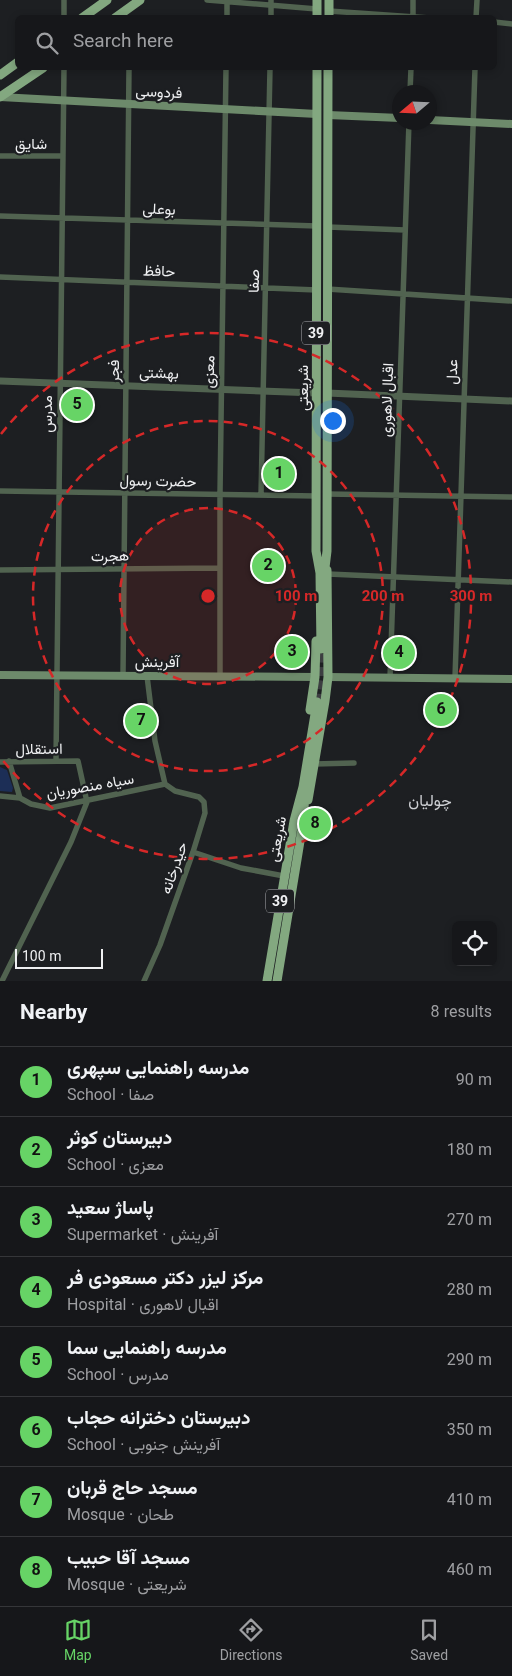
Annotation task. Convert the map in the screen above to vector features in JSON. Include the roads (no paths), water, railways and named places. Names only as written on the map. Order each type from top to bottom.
[{"type":"main road","points":[[86,15],[108,0]]},
{"type":"main road","points":[[119,15],[140,0]]},
{"type":"main road","points":[[329,0],[329,14]]},
{"type":"main road","points":[[0,75],[15,64]]},
{"type":"main road","points":[[0,97],[39,70]]},
{"type":"main road","name":"شریعتی","points":[[317,70],[316,551],[320,573],[322,650]]},
{"type":"main road","name":"شریعتی","points":[[322,650],[324,573],[327,551],[328,70]]},
{"type":"main road","name":"فردوسی","points":[[0,97],[317,114]]},
{"type":"main road","points":[[317,114],[392,118]]},
{"type":"main road","points":[[437,120],[512,124]]},
{"type":"main road","points":[[298,822],[314,764],[318,701],[314,677],[322,650],[328,574],[327,551]]},
{"type":"main road","points":[[298,822],[318,701],[328,677],[322,650]]},
{"type":"main road","name":"آفرینش","points":[[0,675],[314,677]]},
{"type":"main road","points":[[314,677],[512,679]]},
{"type":"main road","name":"شریعتی","points":[[267,981],[284,876],[298,822]]},
{"type":"main road","name":"شریعتی","points":[[277,981],[298,822]]},
{"type":"street","points":[[64,0],[64,15]]},
{"type":"street","points":[[207,0],[271,3],[318,9]]},
{"type":"street","points":[[413,0],[413,15]]},
{"type":"street","points":[[476,15],[477,0]]},
{"type":"street","points":[[227,1],[227,15]]},
{"type":"street","points":[[129,8],[129,15]]},
{"type":"street","points":[[329,14],[357,15]]},
{"type":"street","points":[[497,22],[512,24]]},
{"type":"street","name":"مدرس","points":[[56,760],[60,280],[64,70]]},
{"type":"street","name":"فجر","points":[[123,676],[126,282],[130,70]]},
{"type":"street","name":"معزی","points":[[220,676],[220,494],[226,70]]},
{"type":"street","name":"صفا","points":[[261,495],[267,288],[270,70]]},
{"type":"street","points":[[410,85],[411,70]]},
{"type":"street","name":"عدل","points":[[456,678],[475,70]]},
{"type":"street","name":"اقبال لاهوری","points":[[390,678],[409,130]]},
{"type":"street","name":"شایق","points":[[0,156],[62,156]]},
{"type":"street","name":"بوعلی","points":[[0,216],[317,226]]},
{"type":"street","points":[[328,227],[405,230]]},
{"type":"street","name":"حافظ","points":[[0,277],[316,290]]},
{"type":"street","points":[[327,289],[512,301]]},
{"type":"street","name":"بهشتی","points":[[0,381],[316,393]]},
{"type":"street","points":[[327,393],[512,401]]},
{"type":"street","name":"حضرت رسول","points":[[0,491],[316,496]]},
{"type":"street","points":[[326,494],[512,497]]},
{"type":"street","name":"هجرت","points":[[0,570],[220,568]]},
{"type":"street","points":[[328,574],[512,582]]},
{"type":"street","points":[[147,676],[156,741],[165,784]]},
{"type":"street","name":"استقلال","points":[[0,762],[78,760],[87,802]]},
{"type":"street","points":[[9,762],[20,798]]},
{"type":"street","points":[[314,764],[354,763]]},
{"type":"street","name":"سیاه منصوریان","points":[[0,796],[20,798],[30,804],[50,808],[87,802],[165,784]]},
{"type":"street","name":"حیدرخانه","points":[[144,981],[160,944],[194,852],[205,813],[204,802],[196,795],[175,791],[165,784]]},
{"type":"street","points":[[2,981],[72,842],[87,802]]},
{"type":"street","points":[[194,852],[241,868],[284,876]]},
{"type":"tunnel","points":[[320,703],[324,649]]},
{"type":"place","name":"مدرسه راهنمایی سما","points":[[77,405]]},
{"type":"place","name":"مدرسه راهنمایی سپهری","points":[[279,474]]},
{"type":"place","name":"دبیرستان کوثر","points":[[268,566]]},
{"type":"place","name":"پاساژ سعید","points":[[292,652]]},
{"type":"place","name":"مرکز لیزر دکتر مسعودی فر","points":[[399,653]]},
{"type":"place","name":"دبیرستان دخترانه حجاب","points":[[441,710]]},
{"type":"place","name":"مسجد حاج قربان","points":[[141,721]]},
{"type":"place","name":"مسجد آقا حبیب","points":[[315,824]]},
{"type":"district","name":"چولیان","points":[[430,800]]}]
